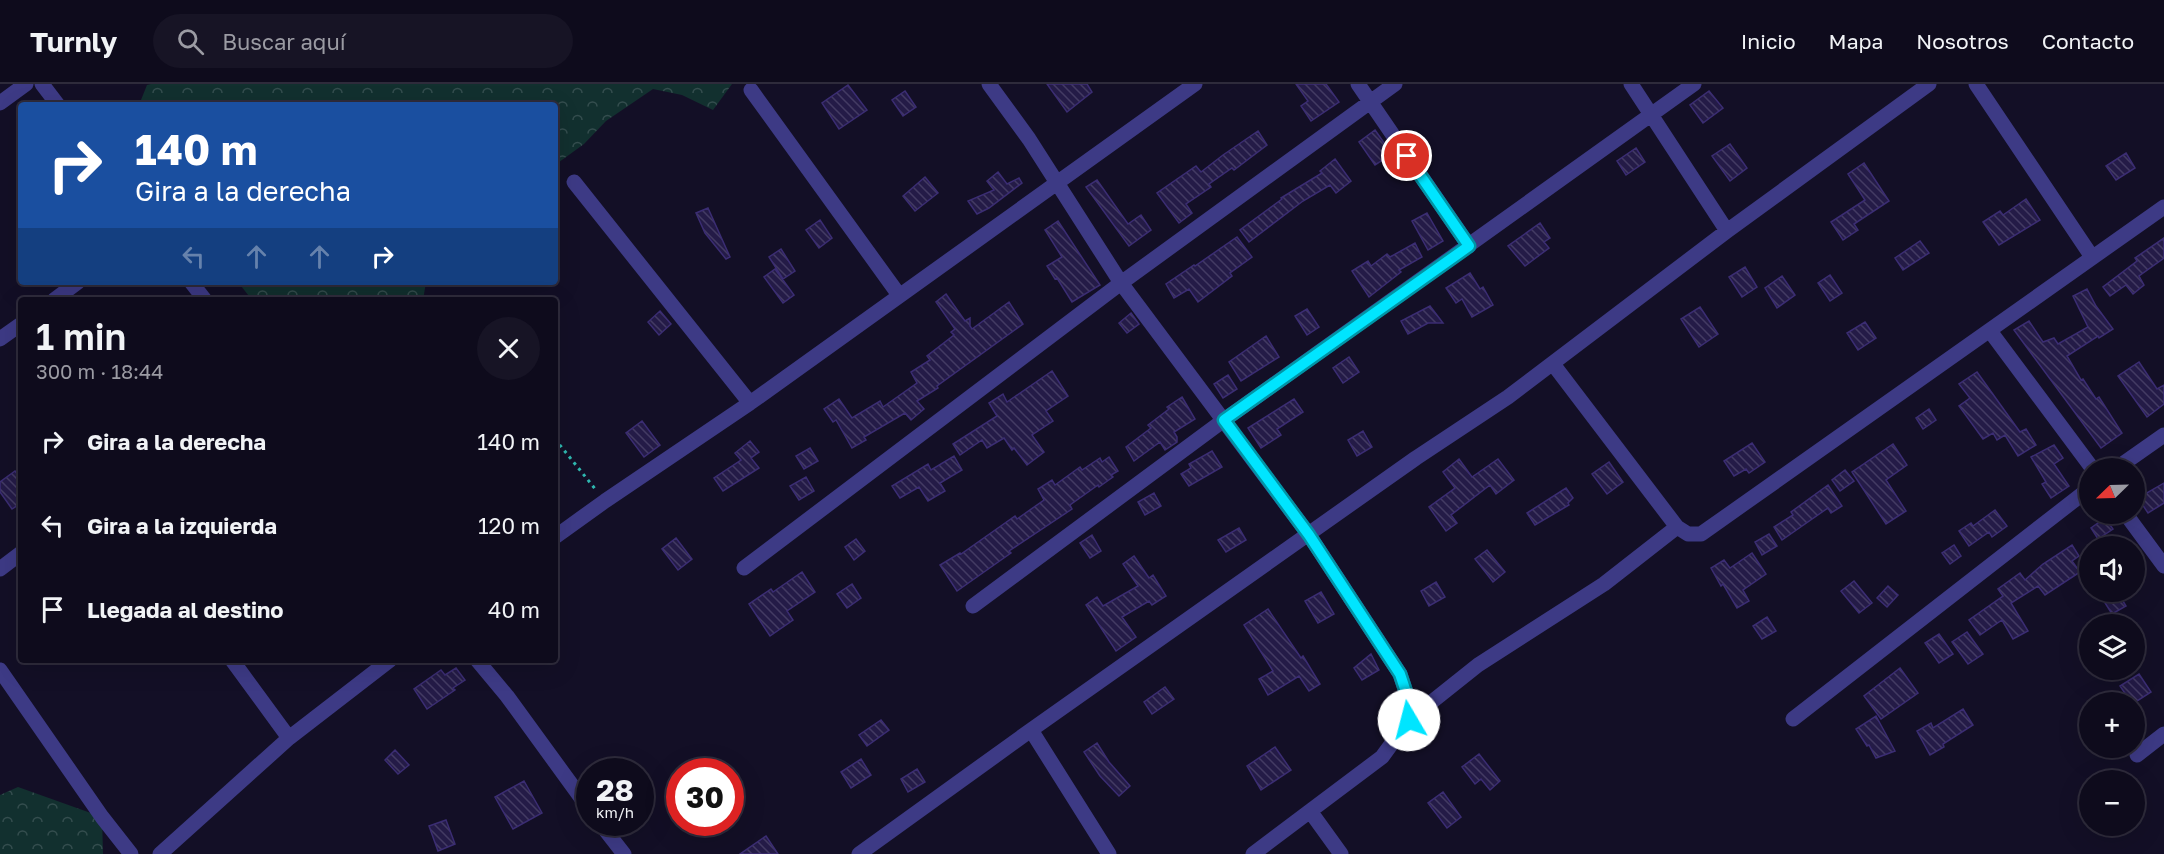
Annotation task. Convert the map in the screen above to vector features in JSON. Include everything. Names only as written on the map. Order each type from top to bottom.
[{"type":"street","points":[[0,103],[26,84]]},
{"type":"street","points":[[42,84],[56,102]]},
{"type":"street","points":[[988,84],[1029,139],[1121,283],[1309,535],[1400,674],[1408,698],[1409,720]]},
{"type":"street","points":[[558,535],[750,403],[1195,84]]},
{"type":"street","points":[[1358,84],[1469,246]]},
{"type":"street","points":[[744,568],[1121,283],[1395,84]]},
{"type":"street","points":[[1631,84],[1727,231]]},
{"type":"street","points":[[973,606],[1224,420],[1694,84]]},
{"type":"street","points":[[860,854],[1030,730],[1553,364],[1727,231],[1929,84]]},
{"type":"street","points":[[1976,84],[2092,257]]},
{"type":"street","points":[[751,90],[899,296]]},
{"type":"street","points":[[574,182],[750,403]]},
{"type":"street","points":[[1553,364],[1677,527],[1688,534],[1701,534],[2164,207]]},
{"type":"street","points":[[58,297],[74,285]]},
{"type":"street","points":[[193,285],[203,297]]},
{"type":"street","points":[[0,339],[18,326]]},
{"type":"street","points":[[1990,331],[2085,458]]},
{"type":"street","points":[[2131,458],[2164,435]]},
{"type":"street","points":[[1793,719],[2079,497]]},
{"type":"street","points":[[2133,524],[2164,566]]},
{"type":"street","points":[[1253,854],[1382,757],[1409,720],[1471,670],[1604,584],[1677,527]]},
{"type":"street","points":[[0,569],[18,555]]},
{"type":"street","points":[[234,663],[289,738]]},
{"type":"street","points":[[160,854],[289,738],[386,663]]},
{"type":"street","points":[[480,663],[507,696],[576,791]]},
{"type":"street","points":[[0,670],[96,808],[131,854]]},
{"type":"street","points":[[1030,730],[1109,854]]},
{"type":"street","points":[[2145,749],[2164,734]]},
{"type":"street","points":[[1310,812],[1341,854]]},
{"type":"street","points":[[610,836],[624,854]]},
{"type":"path","points":[[558,443],[605,501]]},
{"type":"green space","points":[[732,84],[713,110],[682,95],[653,89],[606,121],[584,144],[558,163],[558,102],[140,102],[147,85]]},
{"type":"green space","points":[[240,285],[426,285],[424,297],[250,297]]},
{"type":"green space","points":[[18,787],[102,817],[103,854],[0,854],[0,795]]},
{"type":"building","points":[[1047,84],[1087,84],[1092,92],[1067,112]]},
{"type":"building","points":[[1296,84],[1326,84],[1339,102],[1311,121],[1301,106],[1308,101]]},
{"type":"building","points":[[848,85],[867,110],[839,129],[822,103]]},
{"type":"building","points":[[905,91],[916,107],[903,116],[892,100]]},
{"type":"building","points":[[1709,91],[1723,108],[1703,123],[1690,105]]},
{"type":"building","points":[[1375,130],[1392,154],[1375,165],[1359,142]]},
{"type":"building","points":[[1258,131],[1267,145],[1234,170],[1232,168],[1209,184],[1211,187],[1186,204],[1192,213],[1179,223],[1157,193],[1196,166],[1201,172]]},
{"type":"building","points":[[1730,144],[1747,168],[1730,181],[1712,156]]},
{"type":"building","points":[[1636,148],[1645,162],[1626,175],[1617,161]]},
{"type":"building","points":[[2126,153],[2135,168],[2116,180],[2106,166]]},
{"type":"building","points":[[1335,159],[1351,181],[1336,193],[1330,185],[1303,201],[1249,242],[1240,230],[1281,198],[1322,173],[1320,171]]},
{"type":"building","points":[[1864,163],[1889,201],[1854,224],[1858,230],[1843,240],[1831,222],[1865,200],[1848,174]]},
{"type":"building","points":[[998,172],[1007,184],[1019,178],[1022,183],[989,208],[977,214],[968,201],[994,190],[987,181]]},
{"type":"building","points":[[925,177],[938,193],[915,211],[903,196]]},
{"type":"building","points":[[1097,180],[1128,224],[1141,215],[1151,230],[1129,246],[1086,187]]},
{"type":"building","points":[[2026,199],[2040,220],[1999,245],[1983,222],[2000,211],[2003,215]]},
{"type":"building","points":[[708,208],[730,257],[726,259],[705,233],[696,213]]},
{"type":"building","points":[[1427,213],[1443,241],[1428,250],[1412,221]]},
{"type":"building","points":[[820,220],[832,238],[819,248],[806,230]]},
{"type":"building","points":[[1058,221],[1100,285],[1072,302],[1047,266],[1062,257],[1045,230]]},
{"type":"building","points":[[1540,223],[1550,238],[1544,242],[1549,248],[1525,266],[1508,246]]},
{"type":"building","points":[[1237,237],[1252,257],[1198,302],[1189,289],[1174,298],[1166,284]]},
{"type":"building","points":[[2164,238],[2164,258],[2139,276],[2144,285],[2133,294],[2126,285],[2110,296],[2103,287],[2137,261],[2135,258]]},
{"type":"building","points":[[1920,241],[1929,253],[1903,270],[1895,258]]},
{"type":"building","points":[[1415,243],[1422,257],[1399,270],[1401,272],[1369,297],[1352,271],[1368,261],[1371,266],[1387,254],[1390,257]]},
{"type":"building","points":[[781,249],[795,271],[783,279],[769,257]]},
{"type":"building","points":[[1745,267],[1757,287],[1742,297],[1729,277]]},
{"type":"building","points":[[775,269],[794,295],[783,303],[764,277]]},
{"type":"building","points":[[1470,273],[1480,289],[1483,287],[1493,305],[1472,317],[1462,299],[1456,303],[1446,288]]},
{"type":"building","points":[[1830,275],[1842,293],[1830,301],[1818,283]]},
{"type":"building","points":[[1782,276],[1795,295],[1777,308],[1765,288]]},
{"type":"building","points":[[2087,289],[2113,329],[2067,356],[2081,380],[2083,379],[2096,399],[2099,397],[2122,433],[2101,448],[2014,330],[2029,321],[2043,342],[2054,338],[2058,344],[2088,327],[2073,296]]},
{"type":"building","points":[[946,294],[965,321],[970,318],[972,329],[1009,302],[1023,324],[937,386],[938,388],[917,401],[924,409],[911,420],[905,413],[864,437],[866,440],[852,448],[836,420],[833,422],[824,409],[839,399],[852,418],[880,401],[883,407],[917,383],[911,372],[930,360],[927,356],[954,335],[951,332],[955,329],[936,302]]},
{"type":"building","points":[[1430,306],[1443,323],[1428,323],[1408,334],[1401,321]]},
{"type":"building","points":[[1700,307],[1718,334],[1699,347],[1681,319]]},
{"type":"building","points":[[1307,309],[1319,327],[1307,335],[1295,316]]},
{"type":"building","points":[[660,311],[671,324],[659,335],[648,322]]},
{"type":"building","points":[[1131,313],[1139,324],[1127,333],[1119,323]]},
{"type":"building","points":[[1865,322],[1876,338],[1858,350],[1847,333]]},
{"type":"building","points":[[1266,336],[1279,357],[1241,381],[1229,362]]},
{"type":"building","points":[[1349,357],[1359,372],[1343,383],[1333,368]]},
{"type":"building","points":[[2139,362],[2157,389],[2164,385],[2164,404],[2147,417],[2118,376]]},
{"type":"building","points":[[1052,371],[1068,396],[1046,411],[1053,421],[1032,435],[1044,452],[1027,465],[1004,438],[987,448],[982,440],[960,455],[953,444],[997,416],[989,403],[1003,394],[1007,402]]},
{"type":"building","points":[[1977,372],[2020,432],[2026,429],[2036,445],[2018,456],[2005,435],[1997,440],[1993,433],[1983,439],[1959,406],[1970,398],[1959,384]]},
{"type":"building","points":[[1228,375],[1237,389],[1223,398],[1214,384]]},
{"type":"building","points":[[1182,397],[1195,419],[1174,432],[1177,442],[1165,450],[1160,442],[1134,461],[1126,447],[1151,428],[1148,425],[1169,409],[1167,407]]},
{"type":"building","points":[[1294,399],[1303,412],[1277,429],[1281,435],[1261,448],[1248,428]]},
{"type":"building","points":[[1929,409],[1936,420],[1923,429],[1916,418]]},
{"type":"building","points":[[642,421],[660,445],[644,457],[626,433]]},
{"type":"building","points":[[1363,431],[1372,447],[1357,456],[1348,440]]},
{"type":"building","points":[[750,441],[759,452],[751,458],[759,468],[723,491],[714,478],[741,460],[735,453]]},
{"type":"building","points":[[1752,443],[1765,462],[1749,473],[1746,469],[1734,476],[1724,461]]},
{"type":"building","points":[[1893,444],[1907,465],[1886,480],[1906,511],[1886,524],[1852,472]]},
{"type":"building","points":[[2054,445],[2063,458],[2054,464],[2069,486],[2051,498],[2042,484],[2046,482],[2031,457]]},
{"type":"building","points":[[810,448],[818,461],[804,469],[796,456]]},
{"type":"building","points":[[1212,451],[1222,467],[1189,486],[1181,474],[1191,468],[1189,464]]},
{"type":"building","points":[[954,456],[962,470],[940,483],[945,491],[928,501],[919,487],[900,498],[892,486],[928,464],[931,470]]},
{"type":"building","points":[[1109,457],[1118,471],[1111,475],[1113,477],[1070,505],[1072,509],[1009,551],[1011,553],[957,591],[940,565],[961,554],[1015,516],[1017,519],[1044,500],[1038,489],[1052,480],[1055,485],[1080,467],[1082,470],[1100,458],[1102,462]]},
{"type":"building","points":[[1459,459],[1472,477],[1498,459],[1514,480],[1496,494],[1490,485],[1451,515],[1457,523],[1446,531],[1429,507],[1455,488],[1443,472]]},
{"type":"building","points":[[1609,462],[1623,482],[1607,494],[1592,474]]},
{"type":"building","points":[[1845,470],[1854,481],[1840,491],[1832,480]]},
{"type":"building","points":[[15,471],[18,475],[18,505],[12,509],[0,492],[0,482]]},
{"type":"building","points":[[806,477],[814,491],[799,500],[790,486]]},
{"type":"building","points":[[2164,483],[2164,503],[2148,513],[2145,508],[2145,494]]},
{"type":"building","points":[[1828,485],[1842,506],[1831,513],[1828,508],[1782,540],[1774,527],[1793,515],[1791,512]]},
{"type":"building","points":[[1566,488],[1573,498],[1568,503],[1569,505],[1535,525],[1527,513]]},
{"type":"building","points":[[1154,493],[1161,506],[1145,515],[1138,502]]},
{"type":"building","points":[[1995,510],[2007,526],[1992,537],[1989,532],[1969,546],[1959,531],[1971,523],[1973,526]]},
{"type":"building","points":[[2097,524],[2109,524],[2113,529],[2102,536],[2096,536],[2091,528]]},
{"type":"building","points":[[1239,528],[1246,540],[1226,552],[1218,540]]},
{"type":"building","points":[[1769,534],[1777,546],[1762,555],[1755,542]]},
{"type":"building","points":[[1092,535],[1101,551],[1090,558],[1080,543]]},
{"type":"building","points":[[676,538],[692,559],[678,570],[662,549]]},
{"type":"building","points":[[856,539],[865,551],[854,560],[845,547]]},
{"type":"building","points":[[1954,545],[1961,556],[1950,564],[1942,553]]},
{"type":"building","points":[[2072,545],[2079,556],[2072,561],[2079,573],[2045,595],[2038,586],[2011,603],[2028,631],[2013,639],[2002,620],[1980,635],[1969,620],[2003,596],[1998,589],[2020,573],[2025,580],[2043,564]]},
{"type":"building","points":[[1487,550],[1505,572],[1493,582],[1475,559]]},
{"type":"building","points":[[1752,553],[1766,574],[1743,590],[1749,601],[1737,608],[1711,568],[1724,560],[1730,568]]},
{"type":"building","points":[[1134,556],[1149,578],[1153,575],[1166,596],[1152,605],[1149,601],[1122,617],[1136,637],[1116,651],[1086,605],[1097,597],[1103,606],[1138,586],[1123,564]]},
{"type":"building","points":[[802,572],[815,592],[787,611],[793,620],[770,636],[749,604],[771,589],[773,592]]},
{"type":"building","points":[[1854,581],[1872,603],[1859,613],[1841,591]]},
{"type":"building","points":[[1436,582],[1445,597],[1429,606],[1421,591]]},
{"type":"building","points":[[852,584],[861,598],[847,608],[837,594]]},
{"type":"building","points":[[1888,586],[1898,595],[1887,607],[1877,598]]},
{"type":"building","points":[[1321,592],[1334,614],[1318,623],[1305,601]]},
{"type":"building","points":[[2104,602],[2124,602],[2126,606],[2112,614]]},
{"type":"building","points":[[1268,609],[1301,658],[1303,656],[1320,684],[1309,691],[1299,676],[1268,695],[1259,679],[1273,671],[1244,625]]},
{"type":"building","points":[[1767,617],[1776,631],[1762,639],[1753,626]]},
{"type":"building","points":[[1967,632],[1983,654],[1968,664],[1952,642]]},
{"type":"building","points":[[1939,634],[1953,654],[1939,663],[1925,643]]},
{"type":"building","points":[[1371,654],[1379,670],[1362,680],[1354,668]]},
{"type":"building","points":[[456,668],[465,680],[453,688],[455,690],[427,709],[414,689],[441,670],[445,675]]},
{"type":"building","points":[[1900,668],[1918,693],[1881,719],[1864,696]]},
{"type":"building","points":[[2130,680],[2143,680],[2151,692],[2145,696],[2145,692],[2124,692],[2120,686]]},
{"type":"building","points":[[1165,687],[1174,699],[1152,714],[1144,702]]},
{"type":"building","points":[[1963,709],[1973,725],[1930,755],[1917,731],[1931,723],[1933,728]]},
{"type":"building","points":[[1876,716],[1895,751],[1876,758],[1856,729]]},
{"type":"building","points":[[881,720],[889,730],[867,746],[859,735]]},
{"type":"building","points":[[1097,743],[1109,762],[1130,786],[1119,796],[1100,776],[1084,752]]},
{"type":"building","points":[[1275,747],[1291,770],[1261,790],[1247,766]]},
{"type":"building","points":[[395,750],[409,765],[398,774],[385,760]]},
{"type":"building","points":[[1479,754],[1500,781],[1490,790],[1481,779],[1475,784],[1462,767]]},
{"type":"building","points":[[861,759],[871,775],[851,788],[841,772]]},
{"type":"building","points":[[917,769],[925,782],[908,792],[901,779]]},
{"type":"building","points":[[524,781],[542,813],[513,829],[495,797]]},
{"type":"building","points":[[1443,792],[1461,817],[1447,828],[1428,803]]},
{"type":"building","points":[[446,820],[455,844],[438,851],[429,826]]},
{"type":"building","points":[[766,836],[778,854],[740,854]]},
{"type":"route","points":[[1407,156],[1469,246],[1224,420],[1309,535],[1400,674],[1408,698],[1409,720]]}]
